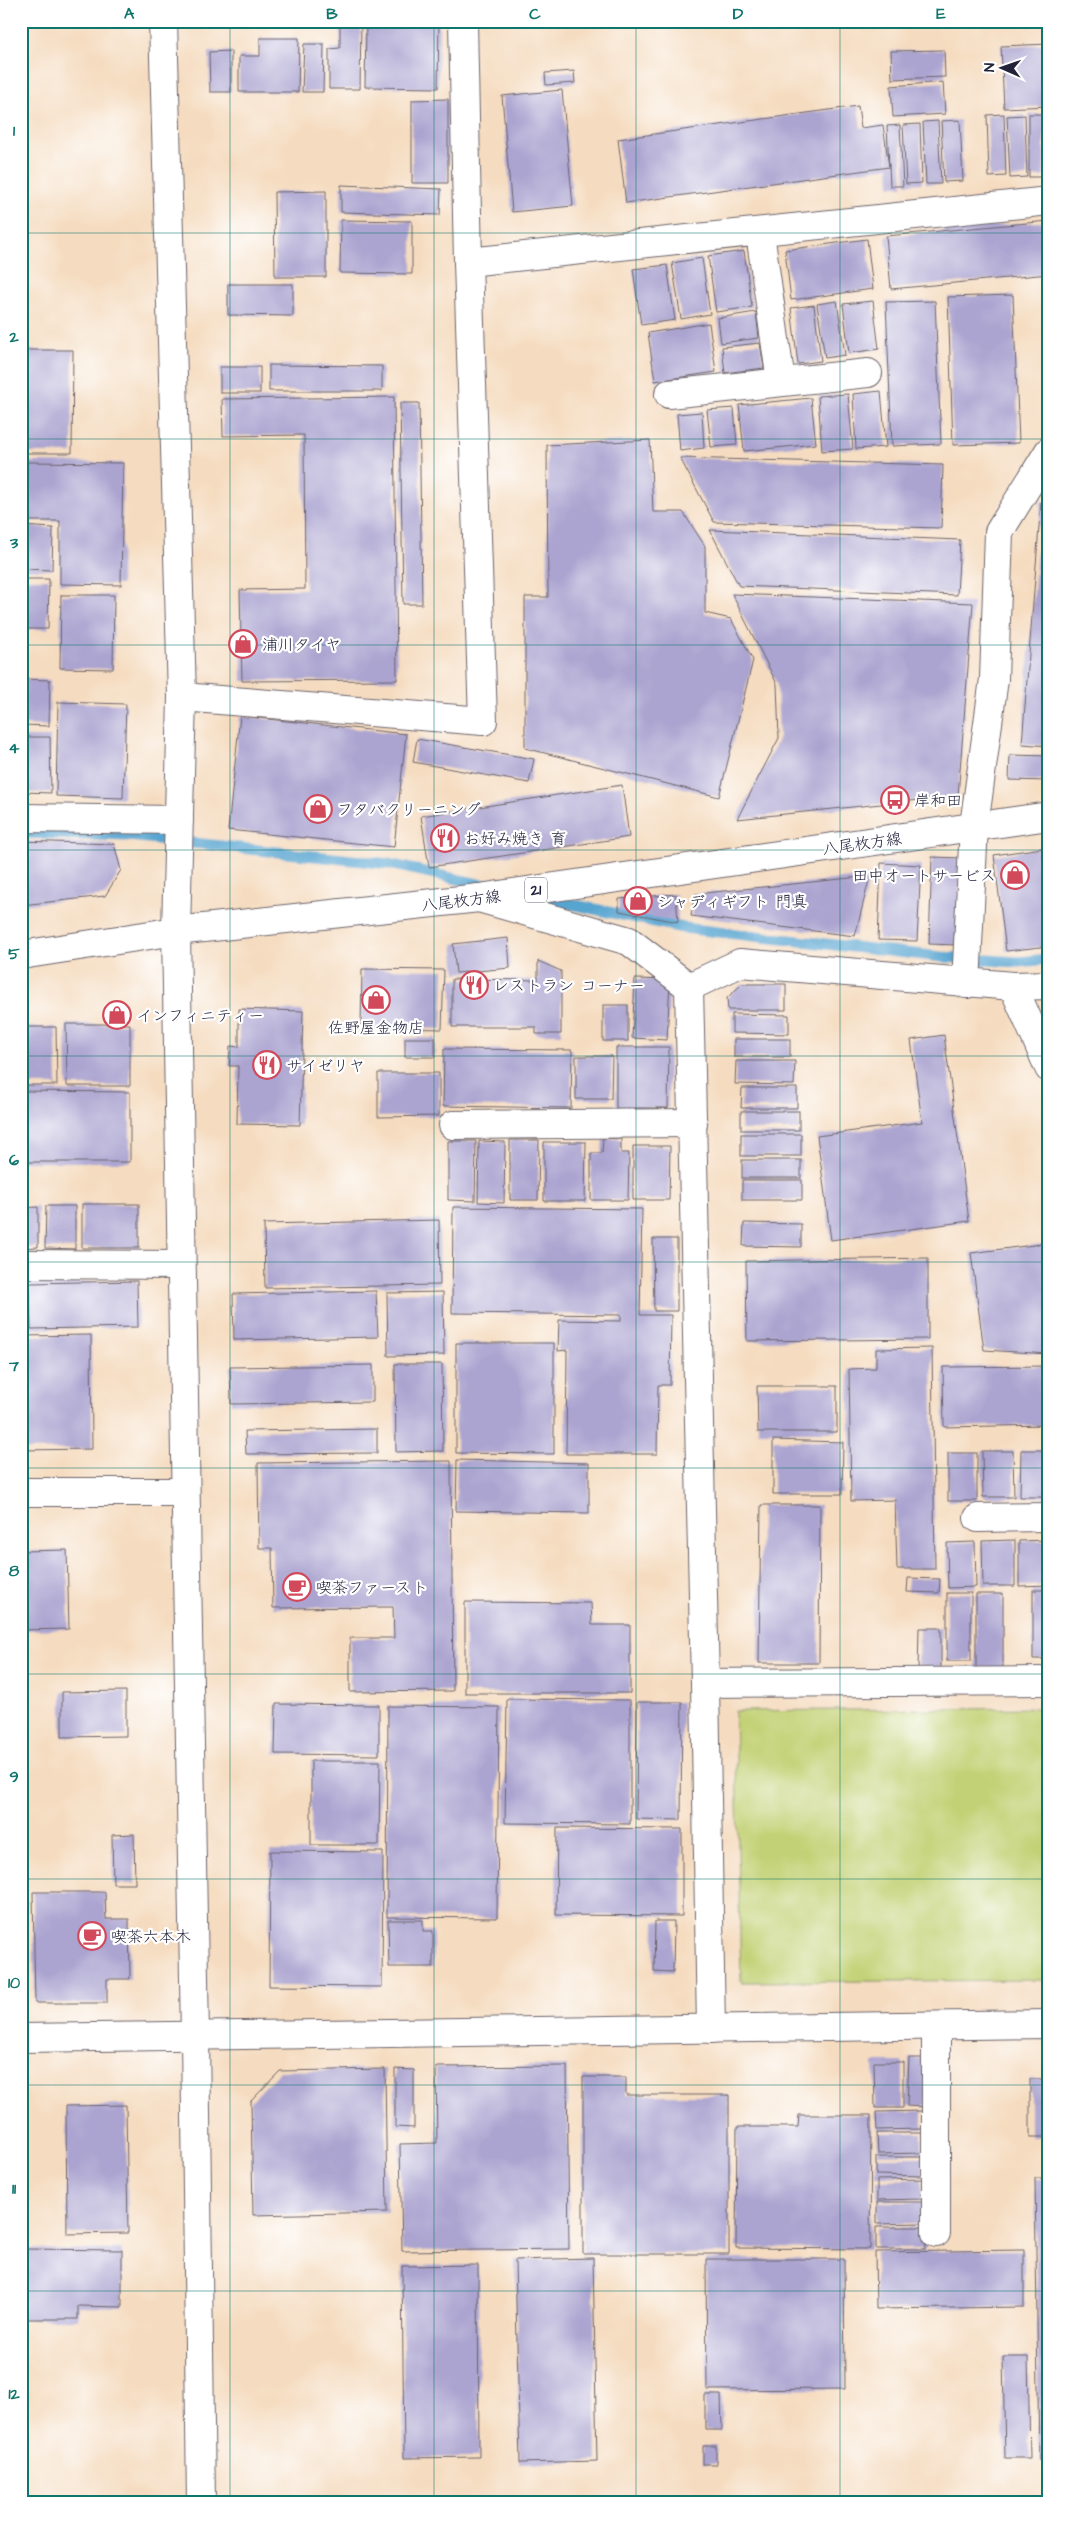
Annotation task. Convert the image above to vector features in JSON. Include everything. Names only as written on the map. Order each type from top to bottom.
[{"type":"street","points":[[164,21],[182,697],[176,931],[196,2036],[201,2503]]},
{"type":"street","points":[[182,697],[483,720],[468,262],[463,21]]},
{"type":"street","points":[[468,262],[760,233],[1049,201]]},
{"type":"street","points":[[760,233],[781,382]]},
{"type":"street","points":[[669,394],[868,373]]},
{"type":"street","points":[[966,984],[974,826],[994,679],[999,532],[1049,451]]},
{"type":"street","name":"八尾枚方線","points":[[21,955],[176,931],[479,898],[1049,816]]},
{"type":"street","points":[[21,818],[179,820]]},
{"type":"street","points":[[479,898],[629,942],[689,987]]},
{"type":"street","points":[[689,987],[740,963],[966,984],[1049,985]]},
{"type":"street","points":[[1013,986],[1049,1068]]},
{"type":"street","points":[[689,987],[705,1683],[710,2029]]},
{"type":"street","points":[[453,1124],[692,1123]]},
{"type":"street","points":[[21,1264],[181,1265]]},
{"type":"street","points":[[21,1492],[185,1492]]},
{"type":"street","points":[[978,1518],[1049,1517]]},
{"type":"street","points":[[705,1683],[1049,1681]]},
{"type":"street","points":[[21,2038],[1049,2024]]},
{"type":"street","points":[[936,2026],[936,2233]]},
{"type":"green space","points":[[1049,1708],[1049,1980],[741,1982],[735,1711]]},
{"type":"building","points":[[340,21],[361,21],[360,89],[329,89],[329,49],[340,48]]},
{"type":"building","points":[[389,21],[439,21],[438,88],[365,87],[366,24],[389,25]]},
{"type":"building","points":[[260,38],[299,38],[298,92],[239,92],[239,56],[260,56]]},
{"type":"building","points":[[304,44],[324,44],[323,92],[302,92]]},
{"type":"building","points":[[1049,44],[1049,106],[1004,108],[1001,46]]},
{"type":"building","points":[[944,50],[945,77],[892,79],[891,51]]},
{"type":"building","points":[[231,51],[231,92],[210,92],[209,52]]},
{"type":"building","points":[[574,71],[575,83],[546,85],[545,73]]},
{"type":"building","points":[[943,82],[945,114],[893,117],[891,86]]},
{"type":"building","points":[[562,90],[573,206],[512,212],[502,96]]},
{"type":"building","points":[[448,99],[448,183],[412,183],[412,100]]},
{"type":"building","points":[[858,106],[861,128],[883,125],[889,167],[626,203],[618,139]]},
{"type":"building","points":[[1004,114],[1006,176],[989,177],[987,115]]},
{"type":"building","points":[[1029,114],[1044,114],[1044,177],[1029,177]]},
{"type":"building","points":[[1025,115],[1027,177],[1010,178],[1007,116]]},
{"type":"building","points":[[960,120],[963,181],[944,182],[941,121]]},
{"type":"building","points":[[938,121],[941,184],[926,184],[923,122]]},
{"type":"building","points":[[920,124],[922,183],[906,184],[903,125]]},
{"type":"building","points":[[900,125],[903,186],[890,186],[887,126]]},
{"type":"building","points":[[341,185],[441,189],[440,215],[341,212]]},
{"type":"building","points":[[326,191],[326,277],[275,277],[274,192]]},
{"type":"building","points":[[341,220],[412,221],[412,274],[340,273]]},
{"type":"building","points":[[1049,221],[1049,274],[891,289],[886,236]]},
{"type":"building","points":[[867,239],[873,289],[791,300],[785,250]]},
{"type":"building","points":[[744,251],[752,307],[716,312],[708,256]]},
{"type":"building","points":[[702,258],[710,314],[681,319],[672,263]]},
{"type":"building","points":[[667,265],[675,320],[641,325],[633,269]]},
{"type":"building","points":[[228,284],[293,284],[293,316],[228,315]]},
{"type":"building","points":[[1013,295],[1019,443],[953,445],[948,297]]},
{"type":"building","points":[[837,301],[845,355],[825,358],[817,304]]},
{"type":"building","points":[[873,301],[879,349],[849,353],[843,304]]},
{"type":"building","points":[[935,301],[941,444],[892,446],[886,302]]},
{"type":"building","points":[[814,305],[821,361],[798,364],[791,308]]},
{"type":"building","points":[[756,312],[759,338],[721,343],[718,318]]},
{"type":"building","points":[[709,323],[716,372],[655,381],[648,333]]},
{"type":"building","points":[[760,343],[764,368],[725,373],[722,347]]},
{"type":"building","points":[[21,350],[73,350],[72,453],[21,453]]},
{"type":"building","points":[[269,365],[382,366],[382,391],[269,391]]},
{"type":"building","points":[[220,367],[260,367],[260,393],[220,393]]},
{"type":"building","points":[[881,391],[886,447],[856,449],[853,394]]},
{"type":"building","points":[[848,394],[853,449],[822,451],[818,396]]},
{"type":"building","points":[[394,397],[397,680],[242,681],[240,590],[305,589],[304,435],[223,436],[222,399]]},
{"type":"building","points":[[811,398],[816,444],[744,451],[739,405]]},
{"type":"building","points":[[400,403],[419,403],[422,604],[403,604]]},
{"type":"building","points":[[734,408],[737,445],[711,447],[707,410]]},
{"type":"building","points":[[702,412],[704,448],[680,451],[677,414]]},
{"type":"building","points":[[650,440],[653,512],[683,512],[705,546],[705,613],[731,619],[753,660],[719,797],[525,748],[525,597],[548,597],[547,445]]},
{"type":"building","points":[[680,458],[943,465],[941,528],[714,522]]},
{"type":"building","points":[[27,462],[123,463],[121,585],[60,584],[60,521],[27,521]]},
{"type":"building","points":[[1041,501],[1049,502],[1049,746],[1022,744]]},
{"type":"building","points":[[21,526],[53,528],[52,570],[21,569]]},
{"type":"building","points":[[710,530],[960,540],[957,595],[739,586]]},
{"type":"building","points":[[21,579],[49,579],[48,629],[21,629]]},
{"type":"building","points":[[732,594],[973,603],[958,796],[737,819],[779,738],[777,684]]},
{"type":"building","points":[[61,595],[114,595],[113,669],[60,668]]},
{"type":"building","points":[[21,679],[50,680],[49,726],[21,725]]},
{"type":"building","points":[[58,702],[126,704],[123,798],[56,796]]},
{"type":"building","points":[[240,716],[406,734],[394,847],[228,830]]},
{"type":"building","points":[[23,737],[50,737],[51,793],[23,792]]},
{"type":"building","points":[[417,739],[534,759],[529,783],[413,762]]},
{"type":"building","points":[[1010,755],[1049,756],[1049,781],[1009,780]]},
{"type":"building","points":[[622,785],[629,837],[429,867],[421,816]]},
{"type":"building","points":[[21,841],[114,844],[121,870],[105,896],[21,905]]},
{"type":"building","points":[[1042,848],[1049,901],[1049,946],[1006,951],[994,855]]},
{"type":"building","points":[[932,857],[961,858],[957,945],[929,944]]},
{"type":"building","points":[[881,863],[921,865],[917,941],[878,940]]},
{"type":"building","points":[[870,876],[855,936],[691,916],[695,894]]},
{"type":"building","points":[[676,894],[678,922],[619,911],[619,899]]},
{"type":"building","points":[[508,938],[510,968],[456,973],[453,944]]},
{"type":"building","points":[[538,961],[561,971],[561,1034],[536,1034],[536,1027],[452,1027],[452,979],[538,980]]},
{"type":"building","points":[[362,969],[444,970],[442,1029],[361,1027]]},
{"type":"building","points":[[635,979],[670,980],[667,1040],[632,1038]]},
{"type":"building","points":[[742,984],[786,984],[786,1010],[728,1010],[727,998]]},
{"type":"building","points":[[603,1005],[628,1005],[628,1041],[603,1041]]},
{"type":"building","points":[[239,1009],[303,1011],[300,1125],[237,1124],[238,1066],[229,1066],[230,1046],[239,1047]]},
{"type":"building","points":[[732,1014],[789,1015],[789,1034],[732,1033]]},
{"type":"building","points":[[66,1024],[130,1024],[130,1086],[67,1086]]},
{"type":"building","points":[[21,1027],[56,1027],[57,1085],[21,1085]]},
{"type":"building","points":[[944,1035],[969,1221],[831,1240],[817,1136],[922,1122],[911,1040]]},
{"type":"building","points":[[405,1038],[435,1038],[435,1057],[405,1057]]},
{"type":"building","points":[[734,1039],[790,1039],[790,1057],[734,1057]]},
{"type":"building","points":[[616,1047],[669,1047],[668,1108],[616,1108]]},
{"type":"building","points":[[444,1049],[572,1050],[571,1108],[443,1106]]},
{"type":"building","points":[[576,1056],[612,1056],[611,1099],[576,1099]]},
{"type":"building","points":[[736,1061],[795,1061],[794,1085],[735,1084]]},
{"type":"building","points":[[378,1073],[439,1073],[439,1116],[378,1117]]},
{"type":"building","points":[[742,1088],[797,1088],[797,1108],[741,1108]]},
{"type":"building","points":[[21,1091],[130,1092],[130,1162],[21,1162]]},
{"type":"building","points":[[741,1111],[799,1111],[799,1130],[741,1130]]},
{"type":"building","points":[[741,1134],[801,1134],[801,1156],[741,1156]]},
{"type":"building","points":[[603,1138],[621,1139],[621,1153],[629,1153],[628,1200],[591,1200],[591,1153],[602,1153]]},
{"type":"building","points":[[510,1140],[539,1140],[538,1200],[510,1200]]},
{"type":"building","points":[[448,1141],[476,1141],[475,1201],[448,1200]]},
{"type":"building","points":[[479,1141],[505,1142],[504,1203],[478,1202]]},
{"type":"building","points":[[544,1142],[586,1142],[585,1201],[544,1201]]},
{"type":"building","points":[[633,1146],[670,1146],[669,1200],[633,1200]]},
{"type":"building","points":[[742,1160],[801,1160],[801,1178],[742,1178]]},
{"type":"building","points":[[742,1180],[802,1180],[802,1200],[742,1200]]},
{"type":"building","points":[[82,1204],[139,1204],[139,1248],[82,1248]]},
{"type":"building","points":[[46,1206],[75,1206],[75,1249],[45,1248]]},
{"type":"building","points":[[38,1207],[38,1247],[21,1248],[21,1208]]},
{"type":"building","points":[[453,1207],[642,1209],[640,1315],[671,1315],[670,1385],[658,1385],[657,1454],[566,1454],[567,1350],[558,1351],[559,1320],[621,1321],[621,1315],[452,1313]]},
{"type":"building","points":[[439,1220],[440,1285],[265,1288],[264,1224]]},
{"type":"building","points":[[744,1223],[801,1224],[801,1247],[743,1246]]},
{"type":"building","points":[[653,1239],[677,1239],[677,1311],[654,1311]]},
{"type":"building","points":[[1049,1243],[1049,1354],[984,1350],[971,1253]]},
{"type":"building","points":[[928,1258],[928,1339],[747,1341],[746,1261]]},
{"type":"building","points":[[137,1281],[138,1327],[31,1329],[30,1283]]},
{"type":"building","points":[[376,1291],[378,1337],[234,1340],[233,1294]]},
{"type":"building","points":[[443,1292],[444,1355],[388,1356],[387,1293]]},
{"type":"building","points":[[91,1335],[92,1449],[21,1450],[21,1336]]},
{"type":"building","points":[[456,1343],[554,1343],[554,1454],[456,1453]]},
{"type":"building","points":[[932,1348],[935,1569],[897,1569],[895,1500],[851,1501],[849,1369],[876,1368],[876,1349]]},
{"type":"building","points":[[395,1364],[442,1364],[443,1451],[396,1452]]},
{"type":"building","points":[[373,1365],[373,1402],[231,1404],[230,1367]]},
{"type":"building","points":[[1049,1366],[1049,1425],[944,1427],[943,1367]]},
{"type":"building","points":[[757,1386],[837,1386],[837,1432],[758,1432]]},
{"type":"building","points":[[377,1429],[377,1453],[246,1454],[245,1431]]},
{"type":"building","points":[[773,1440],[843,1442],[842,1494],[773,1494]]},
{"type":"building","points":[[1021,1450],[1049,1450],[1049,1497],[1020,1497]]},
{"type":"building","points":[[982,1451],[1013,1451],[1014,1497],[983,1497]]},
{"type":"building","points":[[948,1453],[977,1453],[977,1501],[948,1501]]},
{"type":"building","points":[[457,1460],[589,1463],[589,1513],[456,1511]]},
{"type":"building","points":[[451,1461],[453,1691],[350,1692],[350,1638],[394,1638],[393,1607],[273,1608],[272,1548],[259,1548],[258,1463]]},
{"type":"building","points":[[761,1505],[820,1505],[819,1663],[759,1663]]},
{"type":"building","points":[[1015,1540],[1015,1586],[983,1586],[982,1541]]},
{"type":"building","points":[[1049,1540],[1049,1585],[1019,1586],[1019,1541]]},
{"type":"building","points":[[975,1542],[976,1587],[948,1588],[947,1543]]},
{"type":"building","points":[[67,1550],[69,1629],[21,1630],[21,1551]]},
{"type":"building","points":[[908,1578],[940,1579],[939,1593],[907,1592]]},
{"type":"building","points":[[1033,1590],[1049,1590],[1049,1659],[1033,1659]]},
{"type":"building","points":[[947,1593],[971,1593],[971,1661],[947,1661]]},
{"type":"building","points":[[976,1594],[1003,1594],[1003,1668],[976,1668]]},
{"type":"building","points":[[465,1602],[591,1603],[592,1625],[630,1625],[630,1693],[465,1693]]},
{"type":"building","points":[[919,1628],[941,1628],[941,1671],[918,1671]]},
{"type":"building","points":[[126,1691],[126,1736],[62,1737],[62,1692]]},
{"type":"building","points":[[507,1699],[630,1700],[630,1824],[505,1823]]},
{"type":"building","points":[[637,1702],[682,1702],[681,1820],[636,1819]]},
{"type":"building","points":[[276,1704],[379,1705],[379,1755],[275,1754]]},
{"type":"building","points":[[388,1706],[499,1707],[497,1918],[387,1917]]},
{"type":"building","points":[[311,1761],[380,1761],[379,1845],[311,1845]]},
{"type":"building","points":[[557,1828],[682,1829],[682,1916],[556,1915]]},
{"type":"building","points":[[134,1834],[135,1884],[113,1884],[112,1835]]},
{"type":"building","points":[[270,1851],[383,1852],[382,1987],[269,1986]]},
{"type":"building","points":[[33,1892],[105,1892],[106,1919],[129,1919],[130,1979],[107,1979],[107,2003],[35,2003]]},
{"type":"building","points":[[388,1920],[423,1920],[423,1931],[433,1931],[433,1967],[389,1967]]},
{"type":"building","points":[[655,1921],[674,1921],[673,1972],[654,1971]]},
{"type":"building","points":[[909,2058],[928,2058],[926,2107],[907,2106]]},
{"type":"building","points":[[874,2062],[903,2062],[903,2108],[875,2108]]},
{"type":"building","points":[[567,2066],[569,2249],[402,2251],[400,2144],[437,2143],[436,2067]]},
{"type":"building","points":[[385,2069],[387,2212],[253,2215],[251,2101],[280,2071]]},
{"type":"building","points":[[395,2069],[414,2070],[414,2128],[395,2127]]},
{"type":"building","points":[[583,2077],[626,2077],[626,2095],[729,2095],[729,2254],[583,2254]]},
{"type":"building","points":[[1030,2079],[1049,2079],[1049,2137],[1030,2137]]},
{"type":"building","points":[[126,2105],[128,2233],[67,2234],[66,2106]]},
{"type":"building","points":[[923,2111],[923,2129],[877,2130],[876,2112]]},
{"type":"building","points":[[799,2115],[871,2115],[870,2249],[736,2248],[737,2127],[798,2127]]},
{"type":"building","points":[[877,2133],[922,2133],[922,2153],[878,2154]]},
{"type":"building","points":[[876,2157],[923,2157],[923,2176],[876,2175]]},
{"type":"building","points":[[1035,2178],[1049,2178],[1049,2461],[1039,2461]]},
{"type":"building","points":[[923,2179],[923,2199],[877,2200],[877,2180]]},
{"type":"building","points":[[877,2202],[924,2202],[925,2223],[877,2224]]},
{"type":"building","points":[[876,2227],[925,2227],[926,2249],[876,2249]]},
{"type":"building","points":[[21,2249],[122,2250],[122,2307],[78,2306],[78,2319],[21,2319]]},
{"type":"building","points":[[1024,2250],[1024,2307],[876,2309],[875,2252]]},
{"type":"building","points":[[593,2258],[597,2461],[520,2463],[515,2260]]},
{"type":"building","points":[[706,2259],[844,2259],[845,2389],[707,2390]]},
{"type":"building","points":[[478,2265],[479,2457],[404,2458],[402,2266]]},
{"type":"building","points":[[1003,2357],[1028,2357],[1030,2458],[1005,2458]]},
{"type":"building","points":[[705,2395],[721,2395],[722,2430],[705,2430]]},
{"type":"building","points":[[703,2446],[716,2446],[716,2464],[703,2464]]},
{"type":"waterway","points":[[21,833],[129,836],[389,864],[493,887]]},
{"type":"waterway","points":[[543,898],[683,928],[942,957],[1018,962],[1049,959]]},
{"type":"place","name":"浦川タイヤ","points":[[243,644]]},
{"type":"place","name":"岸和田","points":[[895,800]]},
{"type":"place","name":"フタバクリーニング","points":[[318,809]]},
{"type":"place","name":"お好み焼き 育","points":[[445,838]]},
{"type":"place","name":"田中オートサービス","points":[[1015,875]]},
{"type":"place","name":"シャディギフト 門真","points":[[638,901]]},
{"type":"place","name":"レストラン コーナー","points":[[474,985]]},
{"type":"place","name":"佐野屋金物店","points":[[376,1000]]},
{"type":"place","name":"インフィニティー","points":[[117,1015]]},
{"type":"place","name":"サイゼリヤ","points":[[267,1065]]},
{"type":"place","name":"喫茶ファースト","points":[[297,1587]]},
{"type":"place","name":"喫茶六本木","points":[[92,1936]]}]
